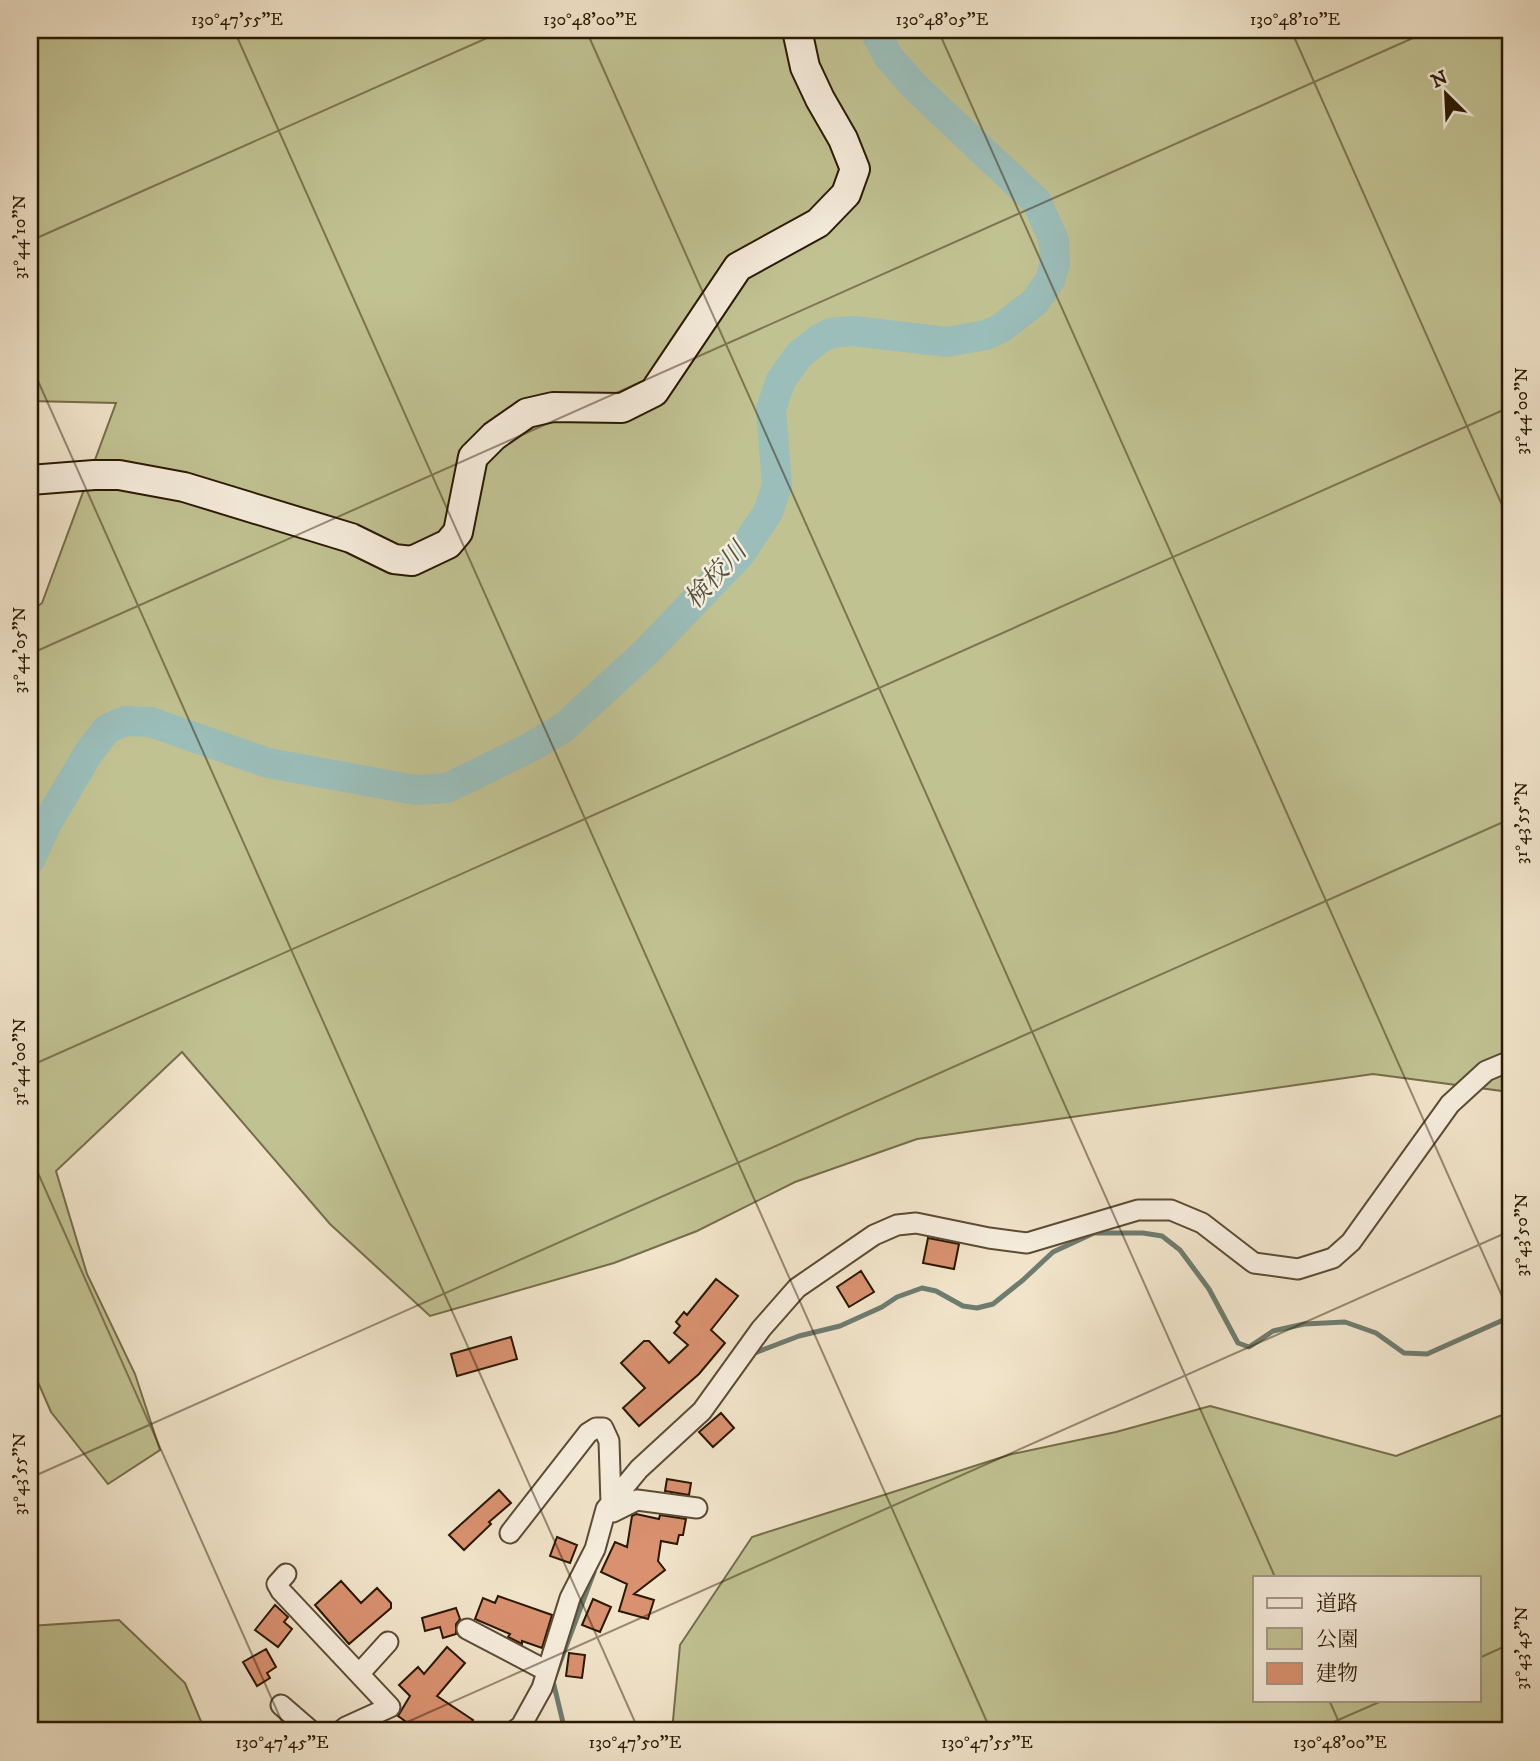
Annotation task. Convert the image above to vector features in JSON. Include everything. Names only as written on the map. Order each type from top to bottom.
[{"type":"street","points":[[30,480],[118,475],[184,486],[351,538],[394,559],[412,561],[448,544],[458,532],[473,457],[495,436],[527,413],[553,407],[622,408],[654,392],[738,267],[818,223],[846,194],[855,169],[843,139],[805,67],[797,30]]},
{"type":"street","points":[[514,1731],[521,1726],[542,1688],[570,1598],[615,1507],[639,1469],[702,1411],[761,1329],[797,1288],[874,1235],[897,1226],[916,1223],[1027,1243],[1138,1210],[1171,1210],[1202,1223],[1254,1263],[1298,1269],[1334,1258],[1351,1242],[1450,1104],[1486,1071],[1510,1060]]},
{"type":"street","points":[[510,1533],[589,1433],[596,1428],[603,1428],[609,1441],[615,1507]]},
{"type":"street","points":[[615,1507],[637,1500],[697,1508]]},
{"type":"street","points":[[286,1573],[277,1584],[281,1591],[390,1707],[341,1731]]},
{"type":"street","points":[[467,1629],[547,1671]]},
{"type":"street","points":[[359,1674],[388,1642]]},
{"type":"street","points":[[281,1705],[312,1731]]},
{"type":"green space","points":[[30,30],[1510,30],[1510,1092],[1373,1074],[917,1139],[795,1182],[697,1231],[614,1263],[430,1316],[330,1224],[182,1052],[56,1171],[87,1274],[135,1374],[160,1450],[108,1484],[51,1412],[30,1364],[30,612],[42,603],[116,403],[30,401]]},
{"type":"green space","points":[[1210,1406],[1396,1456],[1510,1412],[1510,1731],[672,1731],[680,1645],[752,1537],[1012,1454],[1116,1432]]},
{"type":"green space","points":[[119,1620],[185,1683],[205,1731],[32,1731],[30,1626]]},
{"type":"building","points":[[928,1238],[959,1244],[954,1269],[923,1263]]},
{"type":"building","points":[[861,1271],[874,1292],[849,1307],[837,1287]]},
{"type":"building","points":[[716,1279],[738,1296],[711,1330],[725,1343],[699,1374],[639,1426],[623,1408],[645,1388],[621,1363],[644,1341],[649,1341],[669,1363],[688,1345],[674,1333],[680,1326],[676,1322],[684,1312],[687,1315]]},
{"type":"building","points":[[511,1337],[517,1359],[457,1376],[451,1354]]},
{"type":"building","points":[[721,1413],[734,1428],[713,1447],[699,1432]]},
{"type":"building","points":[[667,1479],[691,1483],[689,1495],[665,1491]]},
{"type":"building","points":[[499,1490],[511,1503],[489,1522],[491,1524],[464,1550],[449,1535]]},
{"type":"building","points":[[636,1514],[659,1519],[660,1515],[686,1519],[683,1535],[679,1535],[677,1544],[661,1541],[658,1561],[665,1570],[634,1594],[654,1600],[648,1619],[619,1611],[627,1584],[601,1572],[615,1542],[627,1547],[632,1516]]},
{"type":"building","points":[[557,1537],[577,1545],[570,1563],[550,1556]]},
{"type":"building","points":[[341,1581],[361,1603],[377,1588],[391,1603],[391,1608],[349,1644],[315,1605]]},
{"type":"building","points":[[498,1596],[552,1615],[542,1648],[522,1641],[522,1644],[508,1637],[510,1634],[475,1619],[483,1598],[495,1603]]},
{"type":"building","points":[[593,1599],[611,1607],[600,1632],[582,1625]]},
{"type":"building","points":[[275,1605],[288,1617],[284,1622],[292,1629],[278,1647],[255,1630]]},
{"type":"building","points":[[456,1608],[460,1619],[456,1624],[456,1634],[443,1638],[440,1627],[425,1631],[422,1618]]},
{"type":"building","points":[[447,1647],[465,1663],[437,1696],[473,1720],[466,1731],[419,1731],[398,1716],[410,1696],[399,1685],[418,1667],[424,1674]]},
{"type":"building","points":[[266,1649],[276,1667],[267,1673],[270,1678],[257,1686],[243,1662]]},
{"type":"building","points":[[569,1653],[585,1655],[582,1678],[566,1676]]},
{"type":"waterway","name":"検校川","points":[[30,860],[47,823],[89,752],[107,729],[125,721],[150,722],[268,763],[416,790],[447,788],[531,747],[563,728],[646,652],[741,553],[768,512],[777,486],[771,409],[781,380],[799,355],[831,333],[854,331],[947,342],[986,335],[1001,328],[1035,302],[1050,280],[1055,264],[1054,241],[1037,202],[913,85],[888,56],[874,30]]},
{"type":"waterway","points":[[752,1354],[799,1336],[840,1326],[882,1307],[897,1297],[922,1288],[936,1291],[963,1306],[977,1308],[993,1304],[1053,1252],[1094,1233],[1143,1233],[1162,1236],[1180,1250],[1209,1289],[1238,1343],[1249,1347],[1273,1331],[1304,1324],[1345,1322],[1376,1333],[1404,1353],[1427,1354],[1510,1317]]},
{"type":"waterway","points":[[565,1731],[553,1681],[594,1572]]}]
